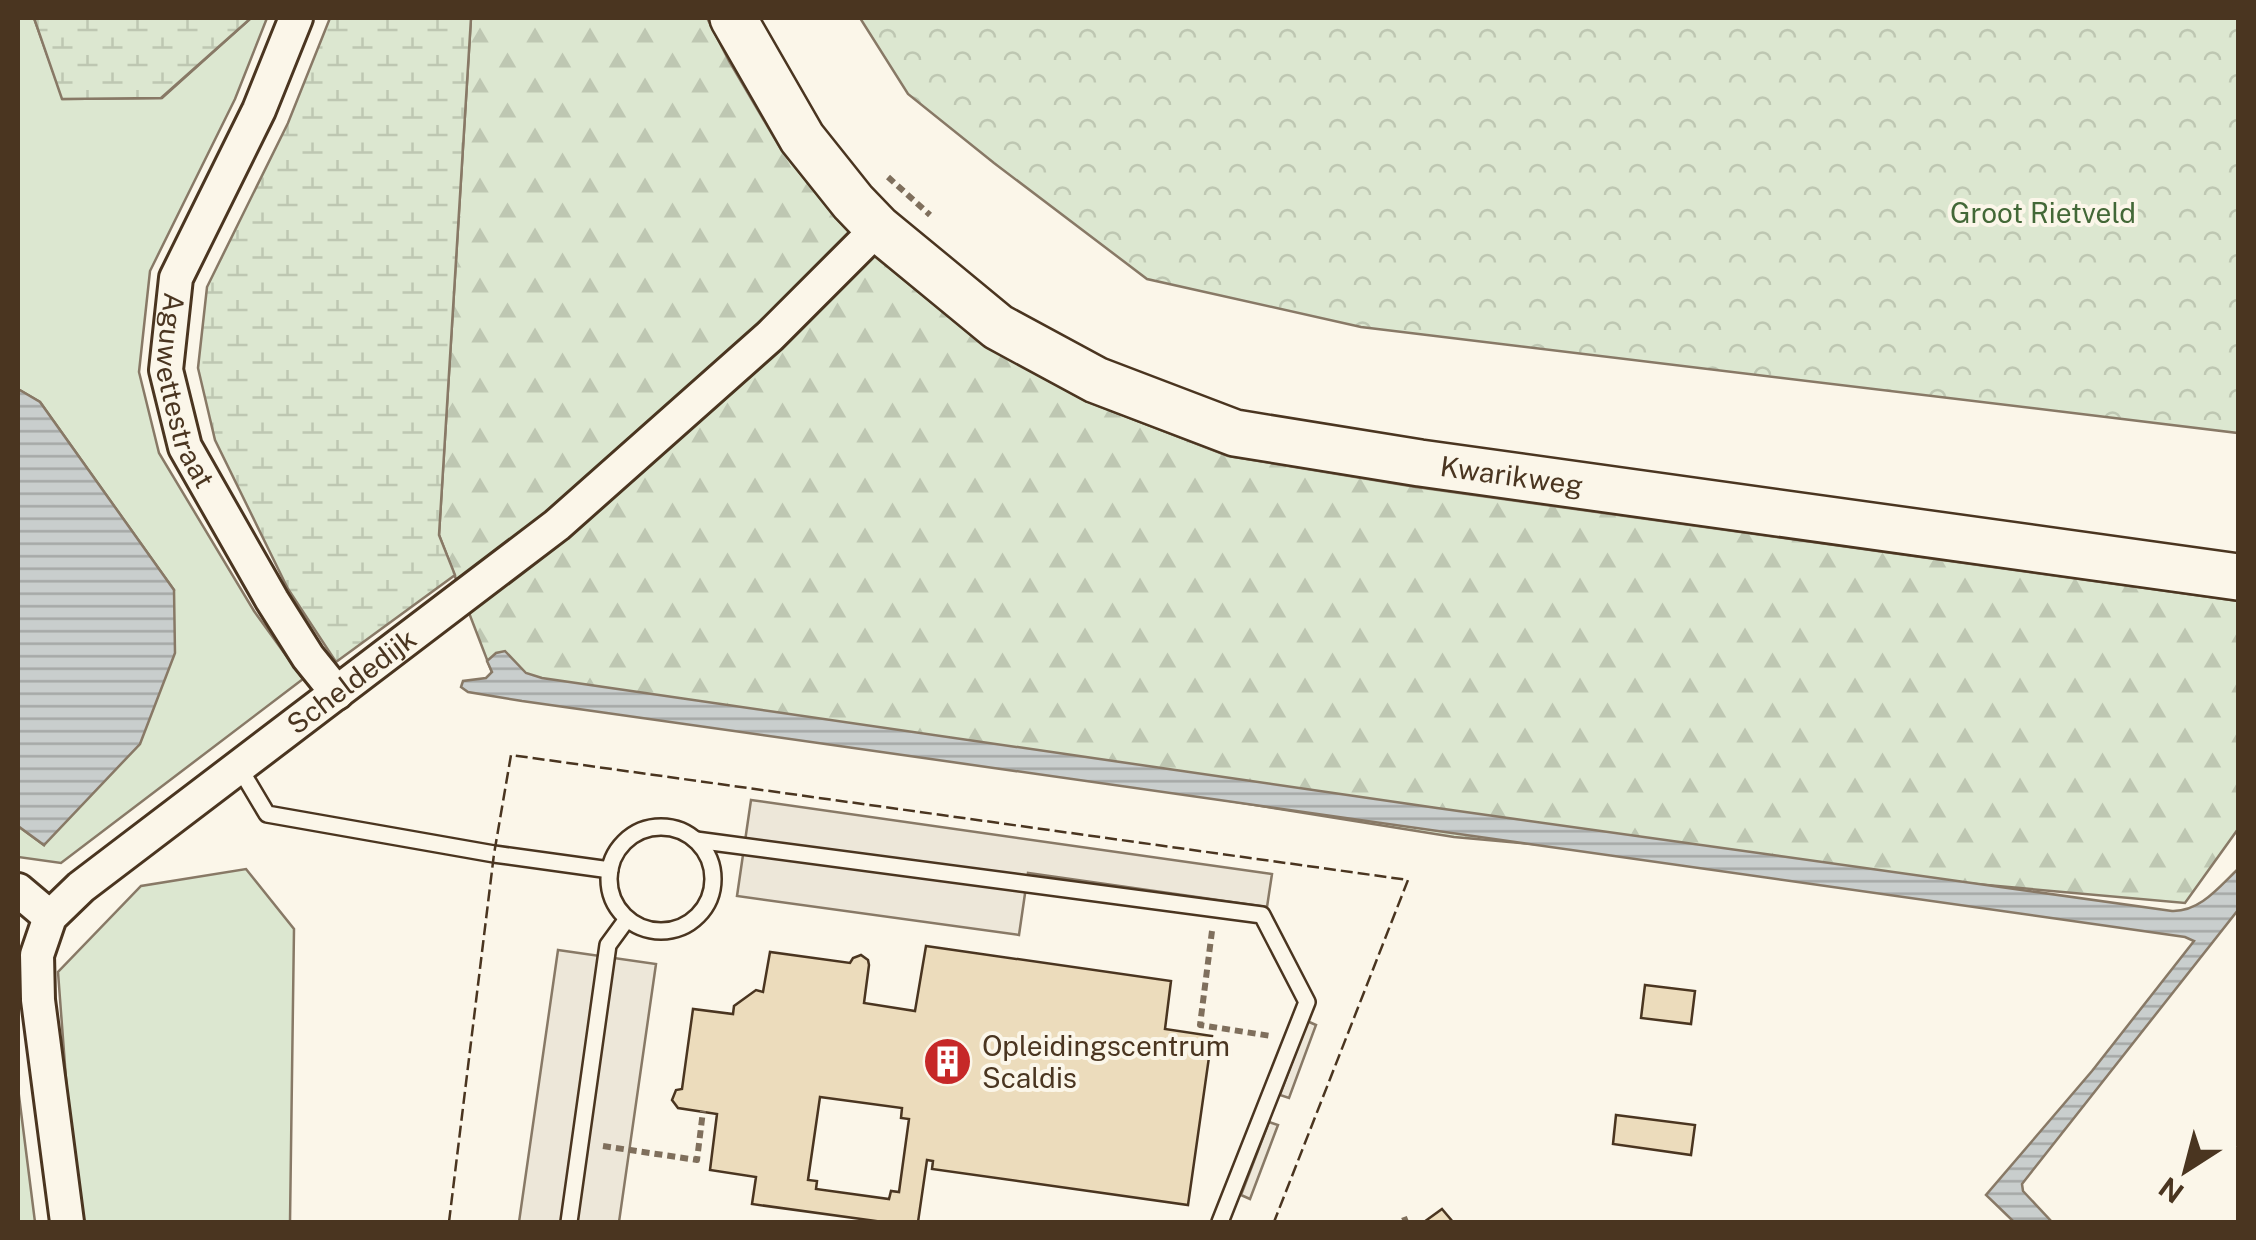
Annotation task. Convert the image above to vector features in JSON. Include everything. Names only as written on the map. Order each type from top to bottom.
[{"type":"street","name":"Aguwettestraat","points":[[296,18],[260,110],[176,278],[166,370],[185,448],[272,600],[336,693]]},
{"type":"street","points":[[733,18],[802,138],[866,215]]},
{"type":"street","name":"Scheldedijk","points":[[50,916],[82,887],[556,526],[770,336],[866,215]]},
{"type":"street","name":"Kwarikweg","points":[[866,215],[998,327],[1096,380],[1234,434],[2238,577]]},
{"type":"street","points":[[18,890],[50,916],[37,955],[38,1000],[66,1222]]},
{"type":"lane","points":[[239,767],[267,814],[610,870]]},
{"type":"lane","points":[[667,827],[696,840],[713,871],[706,906],[679,928],[661,931],[643,928],[627,918],[610,888],[610,870],[624,842],[636,833],[667,827]]},
{"type":"lane","points":[[696,840],[1262,915],[1307,1002],[1220,1222]]},
{"type":"lane","points":[[569,1222],[608,946],[627,918]]},
{"type":"path","points":[[910,196],[935,221]]},
{"type":"path","points":[[1215,908],[1200,1025],[1292,1039]]},
{"type":"path","points":[[581,1142],[696,1160],[703,1111]]},
{"type":"green space","points":[[18,18],[34,18],[63,99],[162,98],[251,18],[267,18],[235,99],[150,271],[139,372],[159,453],[254,611],[303,679],[61,863],[18,857],[18,826],[44,845],[174,590],[40,402],[18,389]]},
{"type":"green space","points":[[34,18],[251,18],[161,98],[62,99]]},
{"type":"green space","points":[[330,18],[471,18],[439,535],[455,575],[336,662],[288,589],[215,440],[198,368],[207,287],[288,123]]},
{"type":"green space","points":[[471,18],[707,18],[782,151],[862,246],[985,346],[1086,401],[1228,456],[1416,487],[2238,601],[2238,829],[2185,903],[1454,837],[496,683],[439,535]]},
{"type":"green space","name":"Groot Rietveld","points":[[860,18],[2238,18],[2238,433],[1361,327],[1147,279],[908,94]]},
{"type":"green space","points":[[246,869],[294,929],[290,1222],[80,1222],[58,972],[141,886]]},
{"type":"green space","points":[[18,1088],[35,1222],[18,1222]]},
{"type":"shaded area","points":[[18,389],[40,402],[174,590],[175,653],[140,744],[44,845],[18,826]]},
{"type":"shaded area","points":[[505,651],[526,673],[542,678],[2172,911],[2200,903],[2238,869],[2238,910],[2022,1184],[2023,1191],[2052,1222],[2014,1222],[1986,1195],[2092,1071],[2194,941],[522,701],[468,692],[461,687],[463,681],[486,678],[492,672],[487,661]]},
{"type":"shaded area","points":[[751,800],[1272,874],[1267,907],[1028,873],[1019,935],[737,896]]},
{"type":"shaded area","points":[[558,950],[656,964],[619,1222],[519,1222]]},
{"type":"shaded area","points":[[1307,1021],[1316,1025],[1289,1098],[1280,1095]]},
{"type":"shaded area","points":[[1269,1122],[1278,1125],[1250,1199],[1241,1195]]},
{"type":"building","name":"Opleidingscentrum Scaldis","points":[[926,946],[1171,981],[1165,1029],[1212,1036],[1188,1205],[932,1169],[933,1161],[927,1160],[918,1222],[883,1222],[752,1204],[756,1177],[710,1170],[717,1114],[678,1108],[672,1100],[676,1090],[682,1089],[693,1009],[733,1014],[734,1006],[756,990],[763,992],[770,952],[850,963],[861,955],[869,965],[864,1003],[915,1011]],"holes":[[[820,1097],[902,1108],[901,1118],[909,1119],[899,1192],[891,1191],[889,1199],[816,1189],[817,1181],[808,1180]]]},
{"type":"building","points":[[1645,985],[1695,991],[1691,1024],[1641,1018]]},
{"type":"building","points":[[1616,1115],[1695,1125],[1691,1155],[1613,1144]]},
{"type":"building","points":[[1442,1209],[1453,1222],[1424,1222]]},
{"type":"fence","points":[[449,1222],[494,854],[511,755],[1408,880],[1274,1222]]},
{"type":"place","name":"Opleidingscentrum Scaldis","points":[[947,1062]]}]
